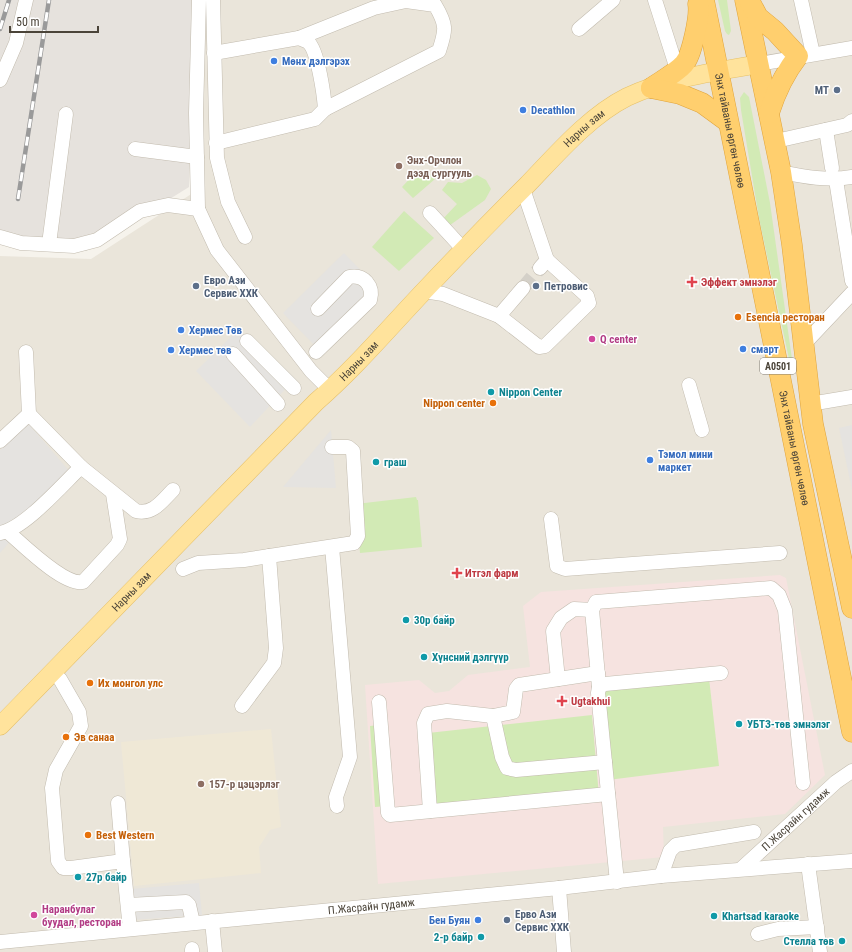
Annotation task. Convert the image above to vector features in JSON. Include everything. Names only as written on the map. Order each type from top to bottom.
[{"type":"highway","points":[[651,88],[685,64],[696,32],[699,14],[698,0]]},
{"type":"highway","name":"Энх тайваны өргөн чөлөө","points":[[704,0],[852,732]]},
{"type":"highway","name":"Энх тайваны өргөн чөлөө","points":[[745,0],[759,64],[768,116],[776,141],[781,172],[792,245],[813,424],[847,564],[852,606]]},
{"type":"highway","points":[[749,0],[758,17],[806,55],[784,74],[768,116]]},
{"type":"highway","points":[[651,88],[680,94],[702,103],[728,122]]},
{"type":"main road","name":"Нарны зам","points":[[0,726],[330,390],[523,189],[602,113],[627,98],[651,88],[719,71],[759,64]]},
{"type":"street","points":[[0,80],[16,43],[26,0]]},
{"type":"street","points":[[199,0],[196,113],[198,209],[217,250],[311,371],[330,390]]},
{"type":"street","points":[[213,0],[217,158],[228,202],[246,238]]},
{"type":"street","points":[[579,29],[613,0]]},
{"type":"street","points":[[656,0],[677,69]]},
{"type":"street","points":[[801,0],[806,55]]},
{"type":"street","points":[[214,53],[299,38],[374,8],[406,1],[435,5],[442,18],[445,32],[439,51],[325,109],[315,119],[216,143]]},
{"type":"street","points":[[299,38],[308,42],[314,53],[324,97],[325,109]]},
{"type":"street","points":[[759,64],[852,48]]},
{"type":"street","points":[[49,244],[66,114]]},
{"type":"street","points":[[776,141],[846,125],[852,121]]},
{"type":"street","points":[[826,130],[852,281]]},
{"type":"street","points":[[135,149],[197,157]]},
{"type":"street","points":[[781,172],[834,174],[852,177]]},
{"type":"street","points":[[424,291],[443,294],[498,316],[539,347],[545,346],[589,303],[587,296],[543,264],[523,189]]},
{"type":"street","points":[[0,237],[21,243],[74,246],[97,240],[140,211],[168,205],[198,209]]},
{"type":"street","points":[[430,213],[464,250]]},
{"type":"street","points":[[316,352],[370,300],[372,293],[370,285],[360,278],[349,277],[318,309]]},
{"type":"street","points":[[498,316],[523,288]]},
{"type":"street","points":[[804,344],[852,294]]},
{"type":"street","points":[[247,341],[294,388]]},
{"type":"street","points":[[26,352],[29,414],[81,467],[136,511],[145,513],[153,509],[173,490]]},
{"type":"street","points":[[233,354],[278,404]]},
{"type":"street","points":[[689,385],[702,430]]},
{"type":"street","points":[[810,404],[852,397]]},
{"type":"street","points":[[0,441],[29,414]]},
{"type":"street","points":[[183,568],[198,563],[269,556],[332,547],[354,542],[358,536],[353,451],[348,447],[332,447]]},
{"type":"street","points":[[81,467],[20,524],[4,532],[54,571],[78,584],[83,582],[117,545],[120,539],[113,494]]},
{"type":"street","points":[[550,519],[557,566],[565,569],[780,553]]},
{"type":"street","points":[[332,547],[350,757],[336,797],[337,806]]},
{"type":"street","points":[[242,706],[274,663],[276,648],[269,556]]},
{"type":"street","points":[[617,882],[598,693],[599,680],[592,610],[596,602],[771,588],[779,595],[786,610],[803,783]]},
{"type":"street","points":[[558,679],[553,631],[561,618],[574,609],[592,610]]},
{"type":"street","points":[[52,673],[60,679],[80,712],[81,726],[56,770],[52,788],[58,861],[63,868],[123,861]]},
{"type":"street","points":[[430,811],[424,723],[428,714],[447,711],[493,716],[513,712],[516,689],[519,685],[558,679],[599,680],[605,684],[721,673]]},
{"type":"street","points":[[379,702],[388,813],[390,815],[608,794]]},
{"type":"street","points":[[493,716],[502,757],[506,768],[516,770],[605,762]]},
{"type":"street","name":"П.Жасрайн гудамж","points":[[742,869],[836,782],[852,771]]},
{"type":"street","points":[[118,803],[130,929]]},
{"type":"street","points":[[661,876],[670,851],[676,845],[754,832]]},
{"type":"street","name":"П.Жасрайн гудамж","points":[[0,942],[559,888],[661,876],[808,864],[852,862]]},
{"type":"street","points":[[808,864],[820,952]]},
{"type":"street","points":[[559,888],[564,952]]},
{"type":"street","points":[[128,905],[186,902],[189,905],[193,923]]},
{"type":"street","points":[[212,921],[215,952]]},
{"type":"street","points":[[758,934],[778,929],[817,927]]},
{"type":"shaded area","points":[[0,0],[195,0],[189,187],[86,251],[0,245]]},
{"type":"shaded area","points":[[205,0],[852,0],[852,952],[0,952],[0,256],[91,259],[199,189]]},
{"type":"shaded area","points":[[344,253],[378,288],[317,348],[283,313]]},
{"type":"shaded area","points":[[238,330],[291,383],[250,427],[196,371]]},
{"type":"shaded area","points":[[27,422],[70,472],[0,553],[0,450]]},
{"type":"shaded area","points":[[852,425],[852,490],[839,428]]},
{"type":"shaded area","points":[[331,430],[336,488],[283,487]]},
{"type":"shaded area","points":[[780,575],[786,578],[825,775],[785,814],[663,827],[664,857],[378,884],[365,685],[419,680],[435,693],[449,691],[468,675],[530,667],[523,606],[541,592]]},
{"type":"shaded area","name":"157-р цэцэрлэг","points":[[271,729],[281,827],[270,830],[259,847],[261,873],[134,886],[121,742]]},
{"type":"shaded area","points":[[199,883],[202,915],[132,920],[131,889]]},
{"type":"green space","points":[[718,0],[727,0],[731,31],[729,35],[725,31]]},
{"type":"green space","points":[[744,92],[749,97],[770,203],[792,359],[791,363],[759,218],[741,110],[740,98]]},
{"type":"green space","points":[[417,171],[422,173],[426,171],[435,179],[413,198],[402,187]]},
{"type":"green space","points":[[477,175],[486,180],[491,189],[485,200],[446,228],[440,222],[457,204],[442,190],[448,182],[462,183]]},
{"type":"green space","points":[[404,211],[434,238],[399,271],[372,247]]},
{"type":"green space","points":[[416,497],[418,500],[422,547],[360,553],[356,504]]},
{"type":"green space","points":[[709,678],[719,766],[608,780],[599,689]]},
{"type":"green space","points":[[592,715],[599,796],[435,811],[428,733]]},
{"type":"green space","points":[[379,725],[386,806],[375,807],[370,726]]},
{"type":"tunnel","points":[[523,288],[540,268]]},
{"type":"railway","points":[[0,29],[9,0]]},
{"type":"railway","points":[[18,199],[49,0]]},
{"type":"place","name":"Мөнх дэлгэрэх","points":[[274,61]]},
{"type":"place","name":"МТ","points":[[837,90]]},
{"type":"place","name":"Decathlon","points":[[523,110]]},
{"type":"place","name":"Энх-Орчлон дээд сургууль","points":[[399,166]]},
{"type":"place","name":"Эффект эмнэлэг","points":[[692,282]]},
{"type":"place","name":"Евро Ази Сервис ХХК","points":[[196,286]]},
{"type":"place","name":"Петровис","points":[[536,286]]},
{"type":"place","name":"Esencia ресторан","points":[[738,317]]},
{"type":"place","name":"Хермес Төв","points":[[181,330]]},
{"type":"place","name":"Q center","points":[[592,339]]},
{"type":"place","name":"смарт","points":[[743,349]]},
{"type":"place","name":"Хермес төв","points":[[171,350]]},
{"type":"place","name":"Nippon Center","points":[[491,392]]},
{"type":"place","name":"Nippon center","points":[[493,403]]},
{"type":"place","name":"Тэмол мини маркет","points":[[650,460]]},
{"type":"place","name":"граш","points":[[376,462]]},
{"type":"place","name":"Итгэл фарм","points":[[457,573]]},
{"type":"place","name":"30р байр","points":[[406,620]]},
{"type":"place","name":"Хүнсний дэлгүүр","points":[[424,657]]},
{"type":"place","name":"Их монгол улс","points":[[90,683]]},
{"type":"place","name":"Ugtakhui","points":[[562,701]]},
{"type":"place","name":"УБТЗ-төв эмнэлэг","points":[[739,724]]},
{"type":"place","name":"Эв санаа","points":[[66,737]]},
{"type":"place","name":"157-р цэцэрлэг","points":[[201,784]]},
{"type":"place","name":"Best Western","points":[[88,835]]},
{"type":"place","name":"27р байр","points":[[78,877]]},
{"type":"place","name":"Наранбулаг буудал, ресторан","points":[[34,915]]},
{"type":"place","name":"Khartsad karaoke","points":[[714,916]]},
{"type":"place","name":"Бен Буян","points":[[478,920]]},
{"type":"place","name":"Ерво Ази Сервис ХХК","points":[[507,920]]},
{"type":"place","name":"2-р байр","points":[[481,937]]},
{"type":"place","name":"Стелла төв","points":[[842,941]]}]
